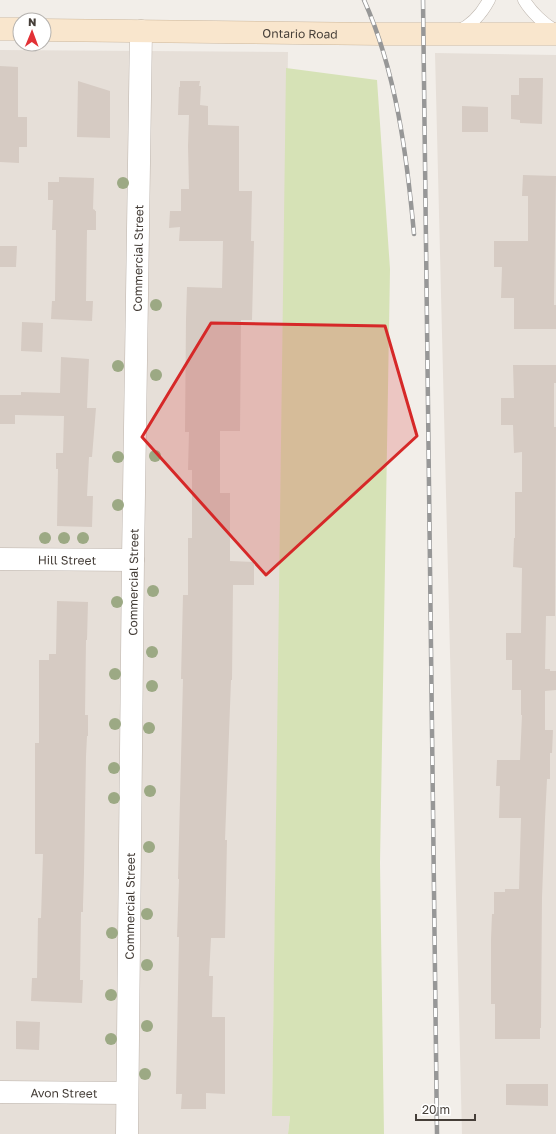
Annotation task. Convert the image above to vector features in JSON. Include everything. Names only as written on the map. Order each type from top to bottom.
[{"type":"main road","points":[[0,29],[12,29]]},
{"type":"main road","name":"Ontario Road","points":[[52,30],[448,35],[556,34]]},
{"type":"street","name":"Commercial Street","points":[[127,1134],[133,560],[141,31]]},
{"type":"street","name":"Hill Street","points":[[0,559],[133,560]]},
{"type":"street","name":"Avon Street","points":[[0,1092],[127,1093]]},
{"type":"lane","points":[[448,35],[462,29],[472,22],[484,10],[489,0]]},
{"type":"lane","points":[[524,0],[539,18],[556,31]]},
{"type":"highlighted area","points":[[211,323],[385,326],[417,436],[266,575],[142,437]]},
{"type":"shaded area","points":[[0,50],[12,50],[12,52],[52,52],[52,50],[288,52],[272,1116],[290,1116],[288,1134],[0,1134]]},
{"type":"shaded area","points":[[435,53],[556,55],[556,1134],[462,1134]]},
{"type":"green space","points":[[286,68],[377,80],[390,269],[380,863],[384,1134],[288,1134],[290,1116],[272,1116]]},
{"type":"building","points":[[0,66],[18,67],[18,117],[27,117],[27,147],[19,147],[19,163],[0,162]]},
{"type":"building","points":[[519,78],[543,78],[542,124],[520,123],[520,120],[511,119],[511,95],[519,95]]},
{"type":"building","points":[[78,81],[110,91],[110,138],[77,137]]},
{"type":"building","points":[[180,81],[200,81],[200,105],[208,106],[208,125],[239,126],[239,191],[252,191],[251,241],[254,241],[252,320],[241,320],[240,431],[220,431],[220,493],[230,493],[230,561],[254,562],[254,585],[233,585],[232,680],[225,840],[227,840],[225,938],[211,938],[209,976],[213,976],[212,1017],[225,1017],[225,1094],[206,1093],[206,1109],[181,1109],[182,1094],[176,1094],[179,937],[177,937],[183,679],[181,679],[183,595],[188,595],[188,538],[192,538],[192,470],[188,470],[189,432],[185,432],[186,319],[187,287],[222,288],[223,241],[179,241],[180,227],[169,228],[170,211],[181,211],[181,189],[189,189],[189,115],[178,115]]},
{"type":"building","points":[[462,106],[488,107],[488,132],[462,132]]},
{"type":"building","points":[[523,175],[556,176],[554,305],[556,305],[556,329],[514,329],[514,298],[501,298],[502,267],[494,267],[494,241],[528,241],[528,196],[522,196]]},
{"type":"building","points":[[59,177],[94,178],[93,209],[96,211],[96,230],[87,230],[86,301],[93,301],[92,321],[51,319],[52,301],[55,301],[56,230],[52,230],[53,200],[48,200],[48,182],[59,182]]},
{"type":"building","points":[[0,246],[17,246],[16,267],[0,267]]},
{"type":"building","points":[[22,322],[43,323],[42,352],[21,351]]},
{"type":"building","points":[[61,357],[89,359],[87,408],[96,408],[92,457],[89,457],[87,496],[93,496],[92,527],[57,526],[58,469],[56,469],[56,453],[63,453],[64,416],[15,415],[15,424],[0,424],[0,395],[21,395],[21,392],[60,393]]},
{"type":"building","points":[[513,365],[556,365],[556,383],[554,383],[554,427],[556,427],[555,616],[546,616],[545,669],[556,671],[556,690],[545,691],[545,730],[553,730],[552,753],[550,753],[550,779],[547,779],[545,819],[542,897],[540,1039],[495,1039],[495,1004],[491,1004],[491,939],[492,914],[494,914],[494,892],[505,892],[505,889],[519,889],[521,818],[499,818],[500,786],[496,786],[497,760],[520,760],[522,715],[521,690],[512,690],[512,660],[506,660],[506,633],[521,633],[522,568],[513,567],[515,538],[515,492],[522,492],[522,452],[514,453],[513,425],[501,425],[501,398],[514,398]]},
{"type":"building","points":[[57,601],[88,602],[85,715],[88,715],[88,736],[86,756],[83,912],[81,912],[80,980],[83,980],[82,1003],[31,1001],[32,978],[37,978],[38,918],[41,918],[43,854],[35,854],[35,743],[39,743],[39,660],[49,660],[49,654],[56,654]]},
{"type":"building","points":[[16,1021],[40,1022],[39,1050],[16,1049]]},
{"type":"building","points":[[506,1084],[548,1084],[548,1106],[506,1105]]},
{"type":"railway","points":[[364,0],[375,27],[392,85],[404,144],[414,234]]},
{"type":"railway","points":[[423,0],[437,1134]]}]
